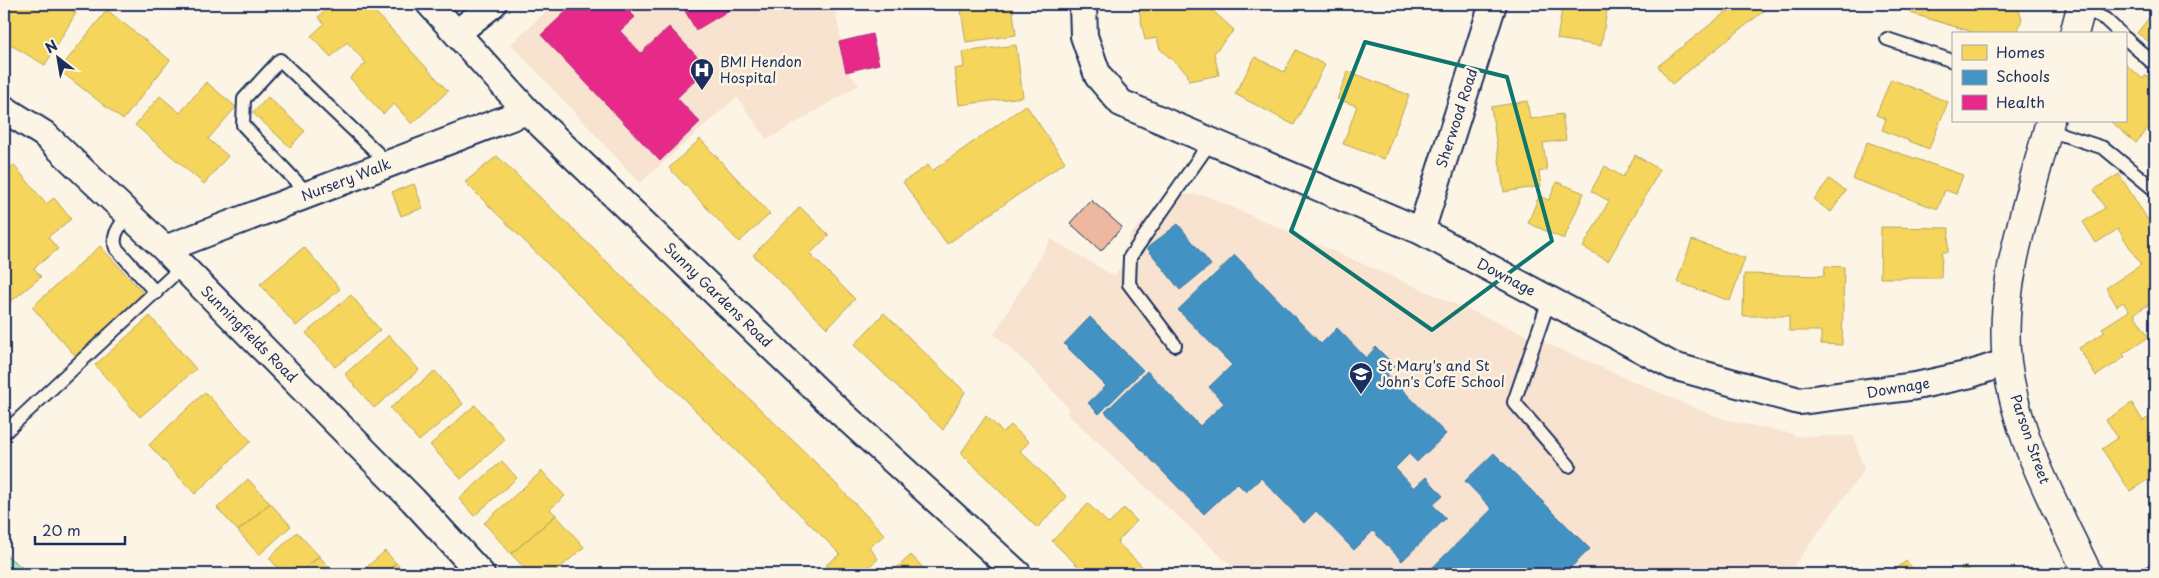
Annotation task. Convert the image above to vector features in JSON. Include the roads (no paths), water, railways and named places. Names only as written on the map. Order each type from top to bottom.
[{"type":"main road","points":[[2074,32],[2081,5]]},
{"type":"main road","name":"Parson Street","points":[[2049,126],[2013,260],[2006,318],[2007,362],[2016,406],[2038,467],[2088,574]]},
{"type":"street","name":"Sunny Gardens Road","points":[[430,4],[527,111],[827,400],[1018,574]]},
{"type":"street","points":[[457,33],[493,4]]},
{"type":"street","name":"Downage","points":[[1083,4],[1084,36],[1098,76],[1121,102],[1421,231],[1673,366],[1799,401],[1916,386],[1971,374],[2007,362]]},
{"type":"street","name":"Sherwood Road","points":[[1421,231],[1493,4]]},
{"type":"street","name":"Sunningfields Road","points":[[4,109],[44,134],[128,214],[413,500],[481,574]]},
{"type":"street","name":"Nursery Walk","points":[[173,258],[308,194],[527,111]]},
{"type":"lane","points":[[2081,5],[2105,19],[2119,32]]},
{"type":"lane","points":[[2126,39],[2155,65]]},
{"type":"lane","points":[[1888,40],[1952,61]]},
{"type":"lane","points":[[308,194],[243,125],[244,99],[280,60],[389,164]]},
{"type":"lane","points":[[2049,126],[2104,148],[2155,190]]},
{"type":"lane","points":[[1175,344],[1130,284],[1130,257],[1211,141]]},
{"type":"lane","points":[[128,214],[115,235],[116,248],[156,293]]},
{"type":"lane","points":[[4,433],[156,293],[173,258]]},
{"type":"lane","points":[[1549,300],[1514,402],[1569,466]]},
{"type":"lane","points":[[2149,574],[2155,570]]},
{"type":"place","name":"BMI Hendon Hospital","points":[[702,91]]},
{"type":"place","name":"St Mary's and St John's CofE School","points":[[1361,395]]}]
